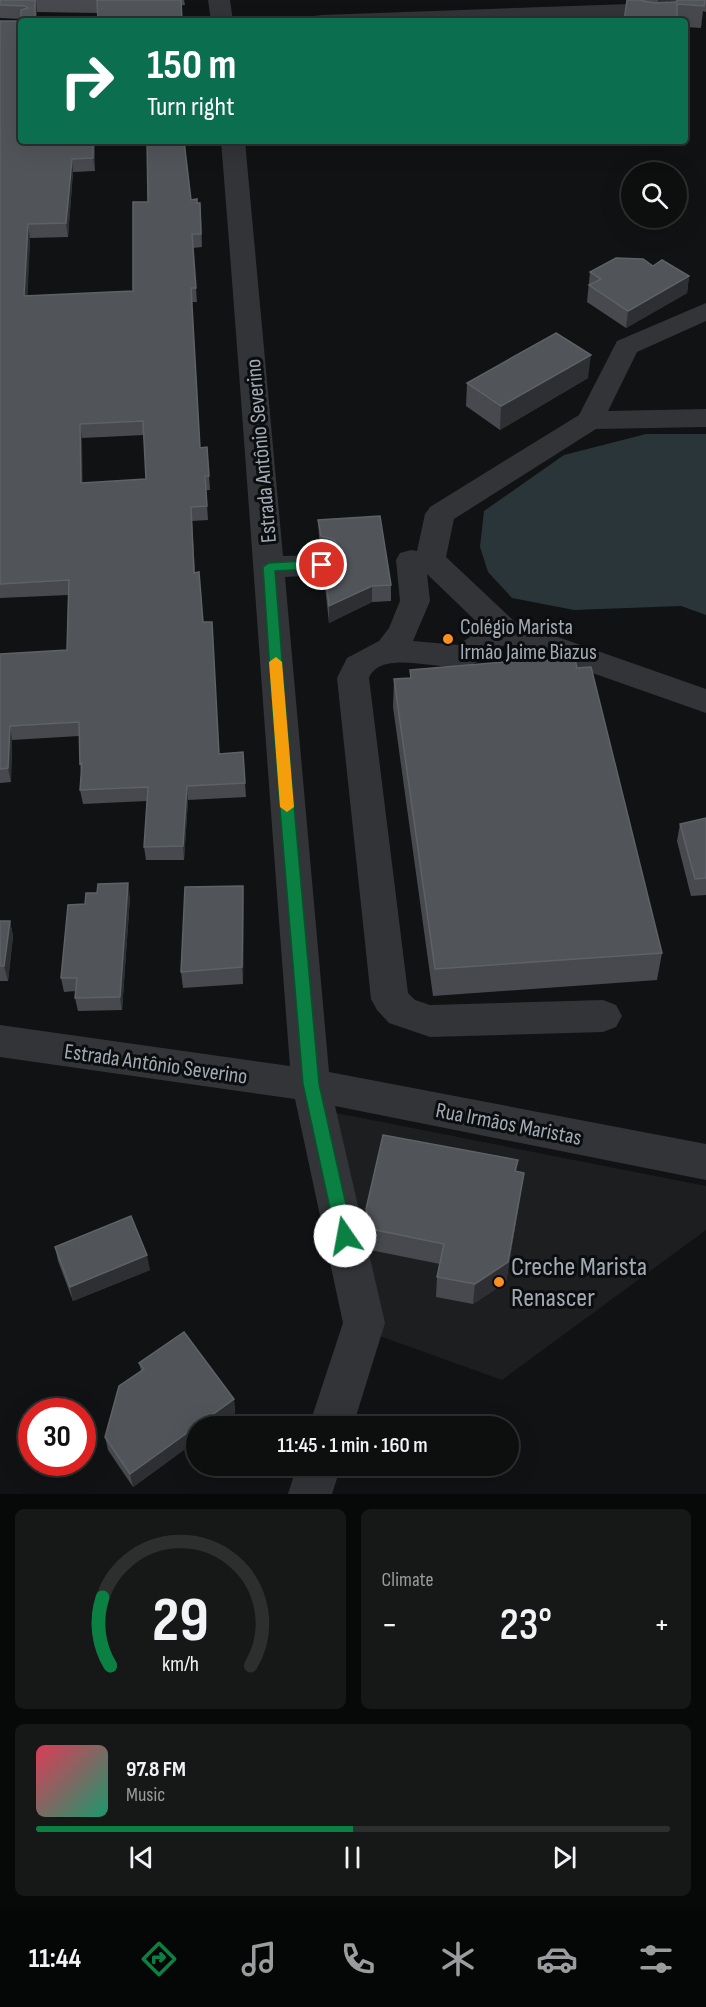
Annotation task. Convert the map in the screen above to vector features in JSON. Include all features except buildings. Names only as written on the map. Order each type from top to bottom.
[{"type":"street","points":[[219,0],[222,18]]},
{"type":"street","points":[[321,0],[323,18]]},
{"type":"street","points":[[380,18],[627,5],[637,15],[665,17],[683,8],[680,0]]},
{"type":"street","name":"Estrada Antônio Severino","points":[[233,144],[311,1084],[364,1323],[334,1416]]},
{"type":"street","points":[[590,420],[626,347],[706,311]]},
{"type":"street","points":[[603,1016],[430,1021],[402,1012],[390,999],[353,678],[358,666],[390,649],[403,632],[415,601],[408,560],[440,514],[590,420],[706,418]]},
{"type":"street","points":[[408,560],[504,630],[706,701]]},
{"type":"street","points":[[269,567],[322,565]]},
{"type":"street","points":[[390,649],[442,656],[464,656],[504,630]]},
{"type":"street","name":"Estrada Antônio Severino","points":[[0,1041],[311,1084]]},
{"type":"street","name":"Rua Irmãos Maristas","points":[[311,1084],[706,1162]]},
{"type":"street","points":[[310,1494],[316,1476]]},
{"type":"shaded area","points":[[646,434],[706,434],[706,615],[681,606],[574,610],[512,598],[488,572],[480,547],[484,511],[564,455]]},
{"type":"shaded area","name":"Creche Marista Renascer","points":[[326,1111],[706,1186],[706,1230],[502,1380],[374,1334]]},
{"type":"slow traffic","points":[[276,662],[287,807]]},
{"type":"place","name":"Colégio Marista Irmão Jaime Biazus","points":[[448,639]]},
{"type":"place","name":"Creche Marista Renascer","points":[[499,1282]]},
{"type":"route","points":[[322,565],[269,567],[311,1084],[345,1236]]}]
